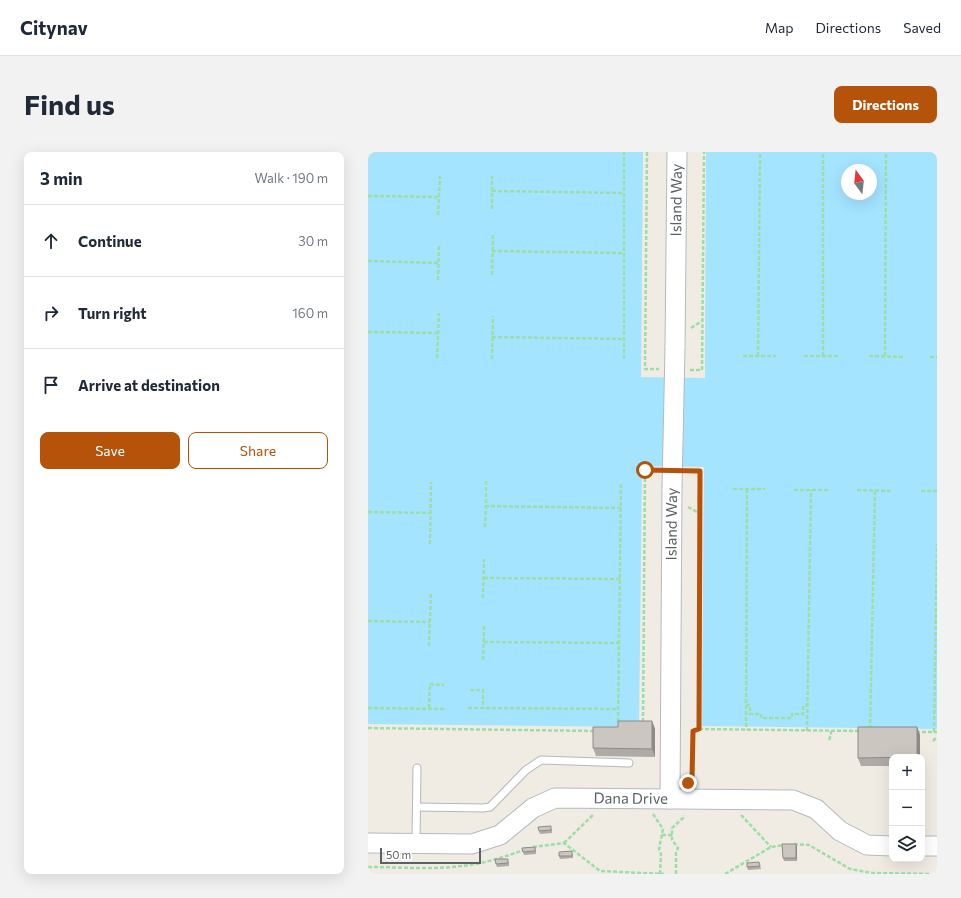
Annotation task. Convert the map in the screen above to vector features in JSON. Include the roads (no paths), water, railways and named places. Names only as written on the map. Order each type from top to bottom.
[{"type":"street","name":"Island Way","points":[[677,152],[672,488],[677,805]]},
{"type":"street","name":"Dana Drive","points":[[368,843],[472,844],[500,835],[532,808],[555,798],[677,805],[793,800],[816,809],[840,831],[867,846],[889,846]]},
{"type":"street","points":[[925,846],[937,846]]},
{"type":"lane","points":[[417,807],[490,807],[526,770],[541,760],[629,763]]},
{"type":"lane","points":[[416,843],[417,768]]},
{"type":"water","points":[[368,152],[643,152],[641,377],[705,378],[706,152],[937,152],[937,729],[702,726],[704,467],[642,466],[639,727],[368,724]]}]
